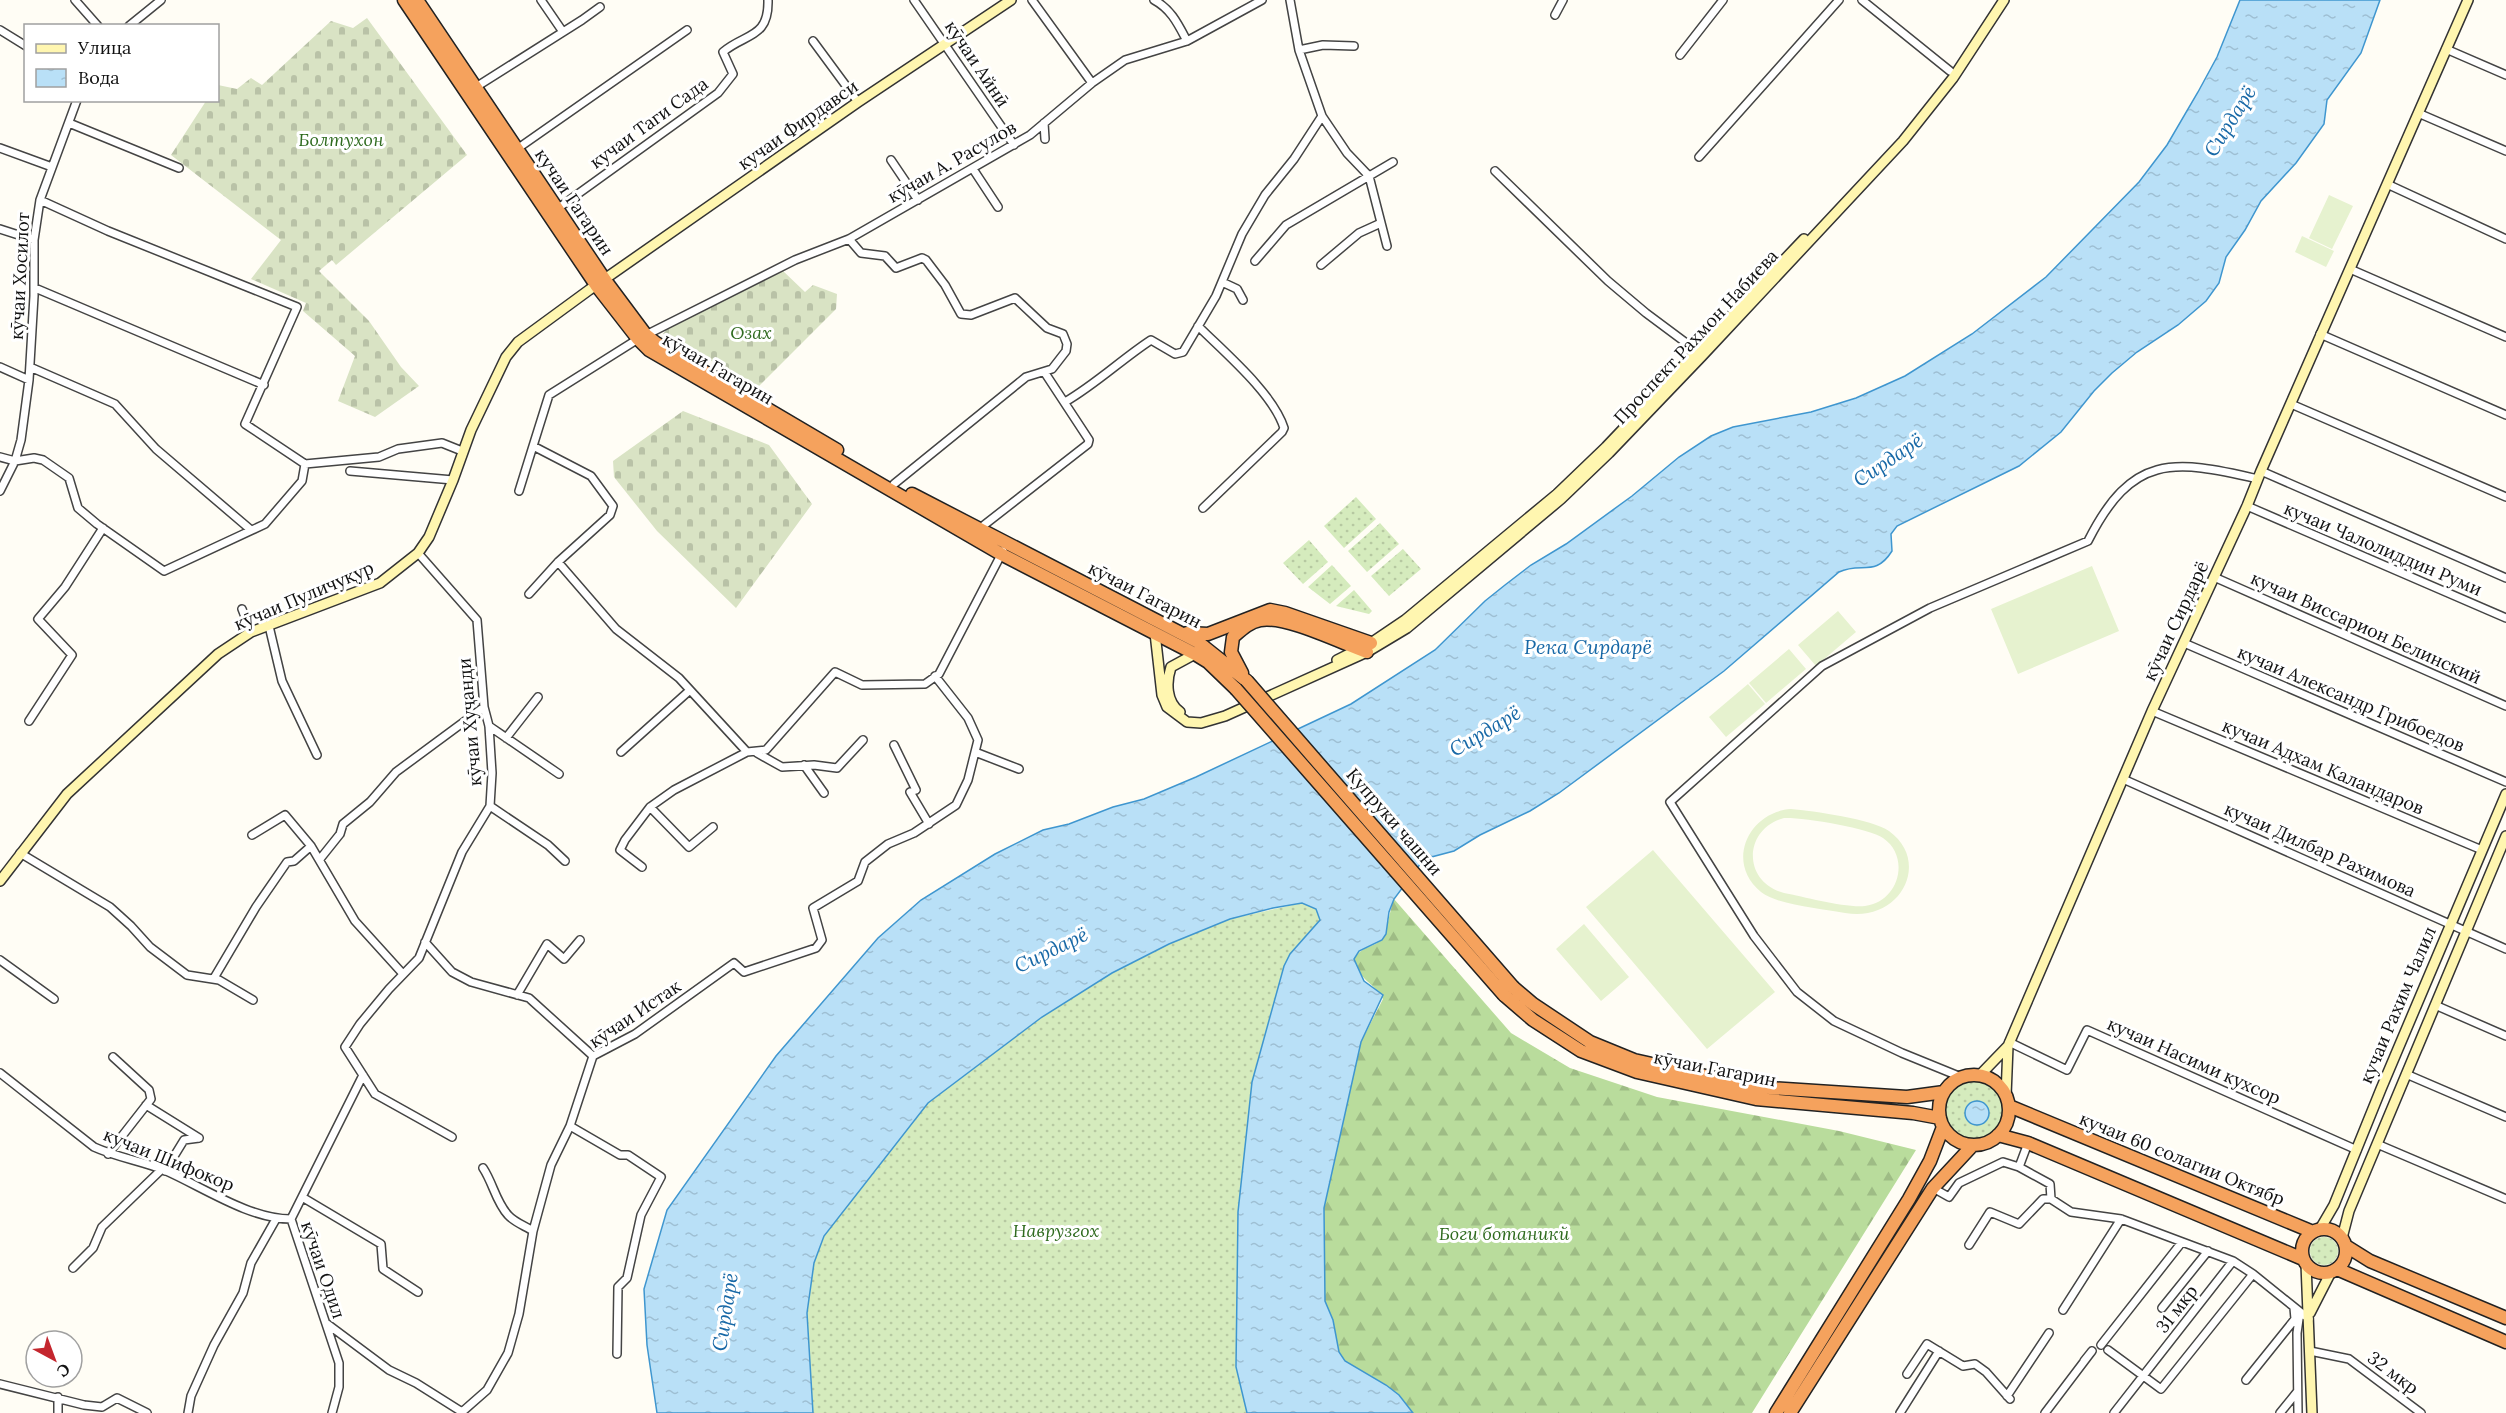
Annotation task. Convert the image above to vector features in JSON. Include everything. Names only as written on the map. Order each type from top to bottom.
[{"type":"highway","name":"кӯчаи Гагарин","points":[[404,0],[649,350],[1208,662],[1236,689],[1533,1020],[1581,1051],[1637,1072],[1756,1099],[1913,1113],[1941,1123]]},
{"type":"highway","points":[[417,0],[476,87]]},
{"type":"highway","name":"кучаи Гагарин","points":[[476,87],[557,209],[601,283]]},
{"type":"highway","name":"кӯчаи Гагарин","points":[[642,337],[656,343],[894,484],[979,529],[1004,549],[1198,642],[1247,681]]},
{"type":"highway","points":[[1178,632],[1208,634],[1270,610],[1285,613],[1365,648]]},
{"type":"highway","points":[[1247,681],[1231,652],[1233,637],[1245,626],[1259,620],[1274,619],[1365,648]]},
{"type":"highway","name":"Купруки чашни","points":[[1247,681],[1509,991]]},
{"type":"highway","name":"кӯчаи Гагарин","points":[[1509,991],[1590,1042],[1634,1060],[1755,1087],[1907,1097],[1944,1092]]},
{"type":"highway","points":[[1776,1413],[1909,1199],[1930,1161],[1941,1123],[1938,1109],[1944,1092],[1951,1083],[1961,1077],[1980,1075],[2000,1086],[2007,1101],[2007,1121],[1998,1135],[1982,1144],[1973,1145],[1956,1140],[1941,1123]]},
{"type":"highway","name":"кучаи 60 солагии Октябр","points":[[2007,1101],[2038,1119],[2316,1231]]},
{"type":"highway","points":[[1998,1135],[2028,1143],[2304,1262],[2317,1272],[2334,1271],[2506,1342]]},
{"type":"highway","points":[[1795,1411],[1933,1188],[1973,1145]]},
{"type":"highway","points":[[2304,1262],[2304,1241],[2316,1231],[2332,1230],[2370,1261],[2506,1318]]},
{"type":"highway","points":[[2334,1271],[2345,1259],[2344,1242]]},
{"type":"main road","name":"кучаи Фирдавси","points":[[601,283],[858,102],[1011,0]]},
{"type":"main road","name":"Проспект Рахмон Набиева","points":[[1365,648],[1405,620],[1557,495],[1898,139],[1950,71],[1998,0]]},
{"type":"main road","name":"Проспект Рахмон Набиева","points":[[1365,648],[1407,628],[1454,591],[1561,500],[1609,453],[1903,141],[1953,78],[2004,0]]},
{"type":"main road","name":"кӯчаи Сирдарё","points":[[2008,1044],[2152,711],[2247,506],[2320,334],[2468,0]]},
{"type":"main road","name":"кӯчаи Пуличуқур","points":[[0,881],[67,794],[218,654],[251,632],[380,583],[418,553],[429,537],[453,480],[462,451],[506,357],[518,342],[601,283]]},
{"type":"main road","points":[[1155,633],[1161,695],[1167,707],[1187,722],[1201,723],[1225,716],[1365,648]]},
{"type":"main road","points":[[1195,654],[1171,667],[1167,678],[1171,700],[1177,710],[1189,716],[1200,717],[1232,708],[1365,648]]},
{"type":"main road","name":"кучаи Рахим Чалил","points":[[2316,1231],[2334,1205],[2506,794]]},
{"type":"main road","name":"кучаи Рахим Чалил","points":[[2344,1242],[2349,1211],[2435,1005],[2501,859],[2506,836]]},
{"type":"main road","points":[[1980,1075],[2008,1044]]},
{"type":"main road","points":[[2007,1101],[2008,1044]]},
{"type":"main road","points":[[2304,1262],[2303,1313],[2310,1351],[2312,1413]]},
{"type":"main road","points":[[2303,1313],[2334,1271]]},
{"type":"street","points":[[131,24],[160,0]]},
{"type":"street","points":[[541,0],[563,32]]},
{"type":"street","name":"кучаи Таги Сада","points":[[557,209],[718,93],[733,74],[723,52],[758,32],[766,18],[768,0]]},
{"type":"street","name":"кӯчаи Айнӣ","points":[[914,0],[1014,145]]},
{"type":"street","points":[[1032,0],[1092,83]]},
{"type":"street","points":[[1154,0],[1165,2],[1187,41]]},
{"type":"street","name":"кӯчаи А. Расулов","points":[[519,491],[549,395],[642,337],[795,260],[849,239],[973,169],[1014,145],[1092,83],[1125,60],[1187,41],[1262,0]]},
{"type":"street","points":[[1290,0],[1299,50],[1322,116],[1347,153],[1369,176],[1387,246]]},
{"type":"street","points":[[1555,15],[1563,0]]},
{"type":"street","points":[[1680,55],[1723,0]]},
{"type":"street","points":[[1699,157],[1839,0]]},
{"type":"street","points":[[1862,0],[1950,71]]},
{"type":"street","points":[[80,2],[96,24]]},
{"type":"street","points":[[476,87],[600,6]]},
{"type":"street","points":[[0,30],[24,45]]},
{"type":"street","points":[[517,149],[687,30]]},
{"type":"street","points":[[813,41],[858,102]]},
{"type":"street","points":[[1299,50],[1323,45],[1353,46]]},
{"type":"street","points":[[2446,50],[2506,75]]},
{"type":"street","name":"кӯчаи Хосилот","points":[[0,491],[15,461],[21,440],[29,380],[34,240],[40,200],[76,102]]},
{"type":"street","points":[[2418,112],[2506,151]]},
{"type":"street","points":[[1065,402],[1151,340],[1175,354],[1180,354],[1222,282],[1242,234],[1265,195],[1294,159],[1322,116]]},
{"type":"street","points":[[69,123],[179,168]]},
{"type":"street","points":[[1044,123],[1045,139]]},
{"type":"street","points":[[0,148],[52,167]]},
{"type":"street","points":[[891,160],[918,200]]},
{"type":"street","points":[[1255,261],[1286,225],[1393,162]]},
{"type":"street","points":[[973,169],[998,207]]},
{"type":"street","points":[[1495,171],[1608,281],[1697,351]]},
{"type":"street","points":[[2387,184],[2506,239]]},
{"type":"street","points":[[40,200],[108,231],[297,307],[245,424],[305,464],[379,457],[398,449],[442,443],[462,451]]},
{"type":"street","points":[[1321,265],[1359,233],[1381,223]]},
{"type":"street","points":[[0,229],[34,240]]},
{"type":"street","points":[[849,239],[861,253],[885,256],[896,268],[922,258],[927,260],[945,285],[961,314],[971,315],[1015,298],[1047,328],[1063,334],[1066,339],[1065,351],[1058,363],[1045,373],[1026,377],[894,484]]},
{"type":"street","points":[[2350,269],[2506,337]]},
{"type":"street","points":[[1222,282],[1237,289],[1243,300]]},
{"type":"street","points":[[34,288],[264,385]]},
{"type":"street","points":[[1198,326],[1251,378],[1284,428],[1203,508]]},
{"type":"street","points":[[2320,334],[2506,415]]},
{"type":"street","points":[[0,367],[29,380]]},
{"type":"street","points":[[30,367],[115,404],[156,449],[251,530]]},
{"type":"street","points":[[979,529],[1086,448],[1089,440],[1045,373]]},
{"type":"street","points":[[2290,404],[2506,497]]},
{"type":"street","points":[[529,594],[558,562],[610,515],[613,506],[591,476],[533,446]]},
{"type":"street","points":[[0,457],[15,461],[34,458],[43,460],[69,478],[78,507],[103,528],[164,571],[265,524],[302,481],[305,464]]},
{"type":"street","name":"кучаи Чалолиддин Руми","points":[[1961,1077],[1902,1053],[1834,1021],[1797,992],[1754,936],[1670,802],[1822,666],[1930,608],[2088,541],[2122,489],[2144,474],[2177,465],[2259,475],[2506,578]]},
{"type":"street","points":[[350,471],[453,480]]},
{"type":"street","name":"кучаи Чалолиддин Руми","points":[[2247,506],[2506,618]]},
{"type":"street","points":[[29,721],[72,655],[38,619],[65,587],[103,528]]},
{"type":"street","points":[[757,753],[766,750],[834,672],[862,685],[925,684],[939,674],[1004,549]]},
{"type":"street","name":"кӯчаи Хуҷанди","points":[[418,553],[477,620],[484,707],[489,726],[492,773],[490,806],[462,852],[419,958],[360,1023],[345,1047],[375,1094],[452,1137]]},
{"type":"street","points":[[558,562],[616,629],[679,678],[747,752]]},
{"type":"street","name":"кучаи Виссарион Белинский","points":[[2214,577],[2506,706]]},
{"type":"street","points":[[242,609],[251,632]]},
{"type":"street","points":[[269,626],[282,681],[317,755]]},
{"type":"street","name":"кучаи Александр Грибоедов","points":[[2184,643],[2506,782]]},
{"type":"street","name":"кӯчаи Истак","points":[[326,1323],[389,1370],[416,1383],[462,1412],[487,1390],[508,1353],[519,1314],[533,1231],[551,1166],[570,1126],[593,1056],[635,1034],[734,963],[744,972],[816,948],[822,940],[813,908],[858,881],[865,862],[888,844],[914,833],[957,806],[968,780],[978,740],[968,718],[935,676]]},
{"type":"street","points":[[621,752],[672,709],[689,691]]},
{"type":"street","points":[[506,738],[538,697]]},
{"type":"street","points":[[320,859],[340,834],[343,824],[370,802],[396,772],[484,707]]},
{"type":"street","name":"кучаи Адхам Каландаров","points":[[2152,711],[2482,850]]},
{"type":"street","points":[[489,726],[559,774]]},
{"type":"street","points":[[642,867],[620,850],[650,807],[674,790],[747,752],[757,753],[782,767],[804,765],[837,768],[863,740]]},
{"type":"street","points":[[894,745],[916,790],[910,792],[929,824]]},
{"type":"street","points":[[975,752],[1019,768]]},
{"type":"street","points":[[804,765],[824,793]]},
{"type":"street","name":"кучаи Дилбар Рахимова","points":[[2123,779],[2506,949]]},
{"type":"street","points":[[490,806],[565,861]]},
{"type":"street","points":[[650,807],[689,847],[713,827]]},
{"type":"street","points":[[252,835],[285,815],[320,859],[356,921],[403,974]]},
{"type":"street","points":[[214,978],[256,907],[287,862],[294,861],[311,846]]},
{"type":"street","points":[[20,853],[110,907],[150,947],[188,975],[214,978],[253,1000]]},
{"type":"street","points":[[517,995],[547,944],[564,959],[580,940]]},
{"type":"street","points":[[425,942],[452,972],[471,982],[529,998],[593,1056]]},
{"type":"street","points":[[0,960],[54,999]]},
{"type":"street","points":[[2435,1005],[2506,1036]]},
{"type":"street","name":"кучаи Насими кухсор","points":[[2008,1044],[2067,1070],[2087,1030],[2357,1150]]},
{"type":"street","points":[[108,1154],[151,1099],[149,1090],[113,1057]]},
{"type":"street","name":"кучаи Шифокор","points":[[0,1074],[94,1147],[108,1154],[163,1170],[264,1217],[276,1219]]},
{"type":"street","points":[[2406,1074],[2506,1117]]},
{"type":"street","points":[[291,1219],[363,1075]]},
{"type":"street","points":[[73,1268],[93,1248],[102,1227],[163,1170],[184,1140],[199,1138],[146,1105]]},
{"type":"street","points":[[570,1126],[620,1155],[628,1155],[660,1176],[641,1215],[627,1278],[618,1287],[616,1354]]},
{"type":"street","points":[[2019,1167],[2028,1143]]},
{"type":"street","points":[[2377,1144],[2506,1199]]},
{"type":"street","points":[[1933,1188],[1948,1197],[1959,1183],[2003,1162],[2019,1167],[2050,1184],[2051,1199]]},
{"type":"street","points":[[483,1168],[500,1204],[510,1217],[533,1231]]},
{"type":"street","points":[[302,1197],[381,1244],[383,1269],[418,1292]]},
{"type":"street","points":[[1969,1245],[1990,1212],[2019,1224],[2043,1199],[2051,1199],[2071,1212],[2121,1219],[2233,1261],[2303,1313]]},
{"type":"street","name":"кӯчаи Одил","points":[[190,1412],[191,1396],[214,1345],[243,1293],[251,1263],[276,1219],[291,1219],[339,1363],[339,1387],[332,1413]]},
{"type":"street","points":[[2063,1310],[2121,1219]]},
{"type":"street","points":[[2101,1345],[2182,1242]]},
{"type":"street","points":[[2163,1308],[2208,1251]]},
{"type":"street","name":"31 мкр","points":[[2114,1413],[2233,1261]]},
{"type":"street","points":[[2108,1350],[2161,1389],[2253,1274]]},
{"type":"street","points":[[2246,1380],[2295,1319],[2303,1313]]},
{"type":"street","points":[[2298,1413],[2297,1333],[2303,1313]]},
{"type":"street","points":[[1907,1374],[1927,1344],[1963,1366],[1975,1364],[1986,1372],[2008,1398],[2049,1333]]},
{"type":"street","points":[[1900,1413],[1939,1351]]},
{"type":"street","points":[[2045,1413],[2092,1351],[2085,1361]]},
{"type":"street","name":"32 мкр","points":[[2310,1351],[2349,1359],[2421,1413]]},
{"type":"street","points":[[0,1384],[84,1405],[102,1407],[117,1398],[147,1413]]},
{"type":"street","points":[[2280,1413],[2297,1392]]},
{"type":"street","points":[[57,1413],[58,1397]]},
{"type":"green space","name":"Болтухон","points":[[367,18],[467,155],[336,265],[332,260],[319,271],[369,321],[401,367],[419,386],[375,417],[338,401],[355,356],[303,311],[306,303],[251,279],[281,240],[171,155],[205,102],[219,102],[219,85],[237,89],[251,78],[262,85],[331,21],[353,28]]},
{"type":"green space","points":[[2329,195],[2353,206],[2332,249],[2309,238]]},
{"type":"green space","points":[[2302,236],[2334,251],[2326,267],[2295,252]]},
{"type":"green space","name":"Озах","points":[[782,270],[805,292],[813,285],[837,294],[836,309],[758,387],[663,334],[672,323]]},
{"type":"green space","points":[[683,411],[769,445],[812,504],[736,608],[657,531],[614,477],[613,461]]},
{"type":"green space","points":[[1356,497],[1376,519],[1344,548],[1324,526]]},
{"type":"green space","points":[[1380,523],[1399,544],[1367,572],[1348,551]]},
{"type":"green space","points":[[1309,540],[1328,562],[1303,584],[1283,563]]},
{"type":"green space","points":[[1403,549],[1421,569],[1389,596],[1371,576]]},
{"type":"green space","points":[[1332,565],[1351,586],[1330,604],[1308,587]]},
{"type":"green space","points":[[2092,566],[2119,631],[2018,674],[1991,609]]},
{"type":"green space","points":[[1354,590],[1372,611],[1369,614],[1336,606]]},
{"type":"green space","points":[[1838,611],[1856,632],[1816,666],[1798,645]]},
{"type":"green space","points":[[1789,649],[1806,669],[1766,703],[1749,683]]},
{"type":"green space","points":[[1748,684],[1765,704],[1726,737],[1709,717]]},
{"type":"green space","points":[[1791,809],[1827,814],[1856,819],[1889,831],[1902,844],[1908,858],[1908,873],[1904,887],[1894,900],[1881,909],[1864,914],[1845,913],[1769,897],[1750,880],[1744,867],[1743,854],[1746,841],[1753,829],[1763,819],[1776,812]],"holes":[[[1784,818],[1850,827],[1883,838],[1892,846],[1897,856],[1899,867],[1893,888],[1877,903],[1857,906],[1784,893],[1770,887],[1755,867],[1753,856],[1755,844],[1761,833],[1771,824]]]},
{"type":"green space","points":[[1653,850],[1775,992],[1707,1049],[1586,907]]},
{"type":"green space","name":"Боги ботаникй","points":[[1394,899],[1511,1033],[1570,1068],[1657,1097],[1839,1131],[1916,1150],[1752,1413],[1413,1413],[1399,1395],[1386,1385],[1345,1361],[1339,1352],[1333,1320],[1325,1301],[1324,1208],[1361,1042],[1383,999],[1359,972],[1354,959],[1361,951],[1377,943],[1383,937]]},
{"type":"green space","name":"Наврузгох","points":[[1302,903],[1316,909],[1320,920],[1290,954],[1284,966],[1252,1082],[1236,1367],[1247,1413],[813,1413],[807,1313],[814,1263],[824,1236],[928,1103],[1042,1017],[1112,973],[1169,944],[1230,919]]},
{"type":"green space","points":[[1584,924],[1629,977],[1601,1001],[1556,949]]},
{"type":"green space","points":[[1967,1081],[1979,1081],[1994,1089],[2002,1104],[2002,1116],[1994,1131],[1979,1139],[1967,1139],[1952,1131],[1944,1116],[1944,1104],[1952,1089]]},
{"type":"green space","points":[[2324,1237],[2334,1241],[2338,1251],[2334,1261],[2324,1265],[2314,1261],[2310,1251],[2314,1241]]},
{"type":"water","name":"Река Сирдарё","points":[[2240,0],[2380,0],[2361,53],[2327,100],[2324,124],[2296,163],[2261,201],[2245,230],[2226,257],[2219,283],[2206,301],[2178,325],[2137,352],[2112,373],[2094,391],[2061,432],[2019,466],[1897,526],[1891,534],[1892,551],[1880,564],[1839,572],[1724,671],[1559,793],[1454,851],[1424,859],[1394,899],[1389,912],[1386,934],[1382,940],[1359,951],[1354,959],[1364,981],[1383,995],[1361,1042],[1324,1208],[1325,1301],[1333,1320],[1339,1352],[1345,1361],[1386,1385],[1399,1395],[1413,1413],[1247,1413],[1236,1367],[1238,1212],[1252,1082],[1284,966],[1290,954],[1320,920],[1316,909],[1302,903],[1230,919],[1169,944],[1112,973],[1042,1017],[928,1103],[824,1236],[814,1263],[807,1313],[813,1413],[657,1413],[647,1345],[644,1289],[667,1210],[776,1056],[878,938],[921,900],[995,854],[1043,830],[1069,824],[1113,807],[1144,799],[1351,704],[1435,650],[1485,601],[1505,585],[1531,565],[1566,544],[1632,496],[1679,457],[1711,436],[1733,427],[1811,412],[1856,398],[1905,376],[1972,334],[2046,277],[2139,182],[2167,145],[2198,92],[2217,57]]},
{"type":"water","points":[[1977,1101],[1982,1102],[1988,1108],[1988,1118],[1982,1124],[1977,1125],[1972,1124],[1966,1118],[1965,1113],[1966,1108],[1972,1102]]},
{"type":"water label","name":"Сирдарё","points":[[2230,121]]},
{"type":"water label","name":"Сирдарё","points":[[1888,460]]},
{"type":"water label","name":"Сирдарё","points":[[1485,731]]},
{"type":"water label","name":"Сирдарё","points":[[1051,950]]},
{"type":"water label","name":"Сирдарё","points":[[725,1312]]}]
